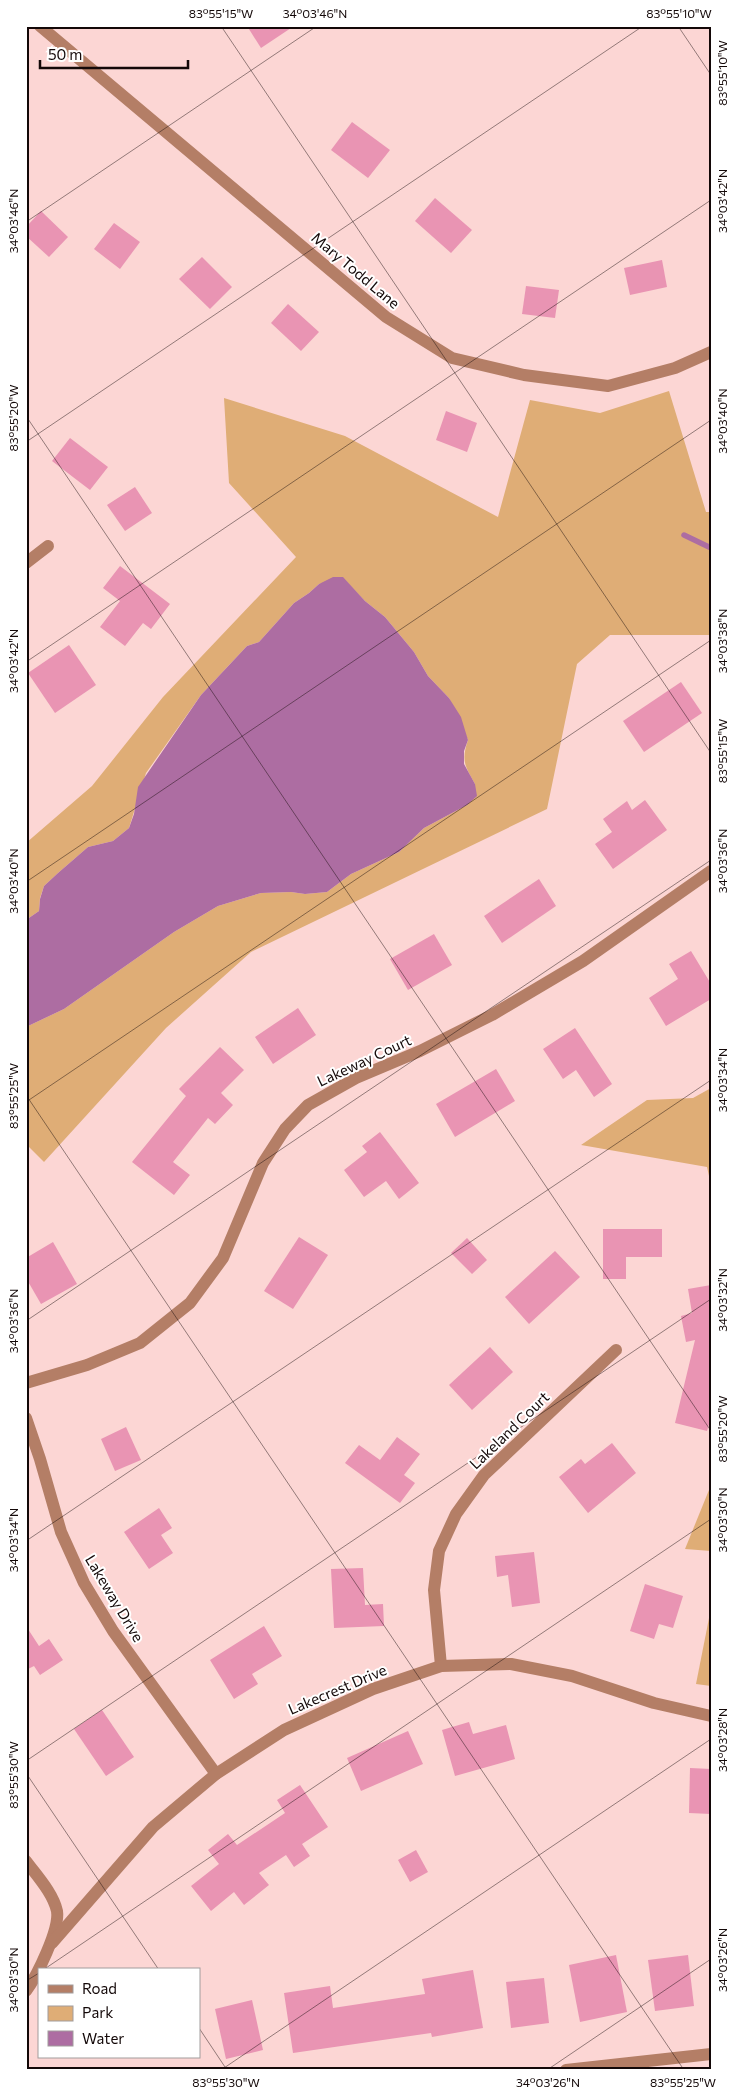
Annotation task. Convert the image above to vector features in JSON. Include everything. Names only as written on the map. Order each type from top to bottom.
[{"type":"street","name":"Mary Todd Lane","points":[[40,26],[386,317],[452,358],[524,375],[608,386],[675,368],[711,352]]},
{"type":"street","points":[[26,563],[48,546]]},
{"type":"street","name":"Lakeway Court","points":[[26,1383],[86,1366],[140,1343],[190,1303],[224,1258],[263,1163],[285,1129],[308,1105],[356,1078],[420,1051],[492,1015],[583,961],[711,871]]},
{"type":"street","name":"Lakeland Court","points":[[441,1666],[434,1590],[439,1551],[456,1514],[484,1475],[616,1350]]},
{"type":"street","name":"Lakeway Drive","points":[[26,1418],[61,1532],[84,1583],[113,1631],[216,1774]]},
{"type":"street","name":"Lakecrest Drive","points":[[52,1943],[153,1826],[216,1774],[284,1730],[373,1689],[441,1666],[511,1664],[572,1676],[654,1703],[711,1716]]},
{"type":"street","points":[[26,1861],[45,1887],[57,1912],[52,1943],[38,1968]]},
{"type":"street","points":[[26,1991],[38,1969]]},
{"type":"street","points":[[566,2070],[655,2065],[711,2054]]},
{"type":"green space","points":[[669,391],[706,512],[711,512],[711,635],[610,635],[577,664],[547,809],[251,952],[166,1028],[44,1162],[26,1144],[26,1027],[64,1009],[174,932],[218,906],[261,893],[291,892],[305,894],[327,892],[351,874],[399,852],[424,828],[467,805],[475,784],[465,763],[468,740],[449,698],[428,676],[414,652],[385,617],[365,601],[343,578],[319,584],[294,603],[259,642],[247,646],[201,695],[146,773],[129,828],[113,841],[88,847],[58,873],[44,886],[40,898],[39,911],[26,920],[26,843],[92,786],[163,697],[296,557],[229,483],[224,398],[345,436],[498,517],[530,400],[600,413]]},
{"type":"green space","points":[[711,1088],[711,1185],[707,1167],[581,1145],[647,1100],[693,1098]]},
{"type":"green space","points":[[711,1485],[711,1551],[685,1549]]},
{"type":"green space","points":[[711,1608],[711,1686],[696,1684]]},
{"type":"water","points":[[333,577],[343,577],[365,601],[385,617],[414,652],[428,676],[449,698],[461,717],[468,740],[464,751],[464,764],[475,784],[477,796],[467,805],[424,828],[399,852],[351,874],[327,892],[305,894],[291,892],[261,893],[218,906],[174,932],[64,1009],[26,1027],[26,920],[39,911],[44,886],[88,847],[113,841],[129,828],[134,814],[138,787],[201,695],[247,646],[259,642],[294,603],[319,584]]},
{"type":"building","points":[[247,26],[294,26],[261,48]]},
{"type":"building","points":[[352,122],[390,150],[368,178],[331,150]]},
{"type":"building","points":[[435,198],[472,230],[451,253],[415,221]]},
{"type":"building","points":[[41,211],[68,237],[49,257],[26,236],[26,227]]},
{"type":"building","points":[[114,223],[140,242],[120,269],[94,249]]},
{"type":"building","points":[[202,257],[232,287],[210,309],[179,279]]},
{"type":"building","points":[[662,260],[667,287],[630,295],[624,268]]},
{"type":"building","points":[[526,286],[559,290],[555,318],[522,314]]},
{"type":"building","points":[[288,304],[319,332],[301,351],[271,323]]},
{"type":"building","points":[[446,411],[477,423],[467,452],[436,440]]},
{"type":"building","points":[[70,438],[108,467],[90,490],[52,461]]},
{"type":"building","points":[[135,487],[152,513],[125,531],[107,505]]},
{"type":"building","points":[[120,566],[170,604],[151,629],[143,623],[125,646],[100,627],[120,601],[103,588]]},
{"type":"building","points":[[69,645],[96,685],[55,713],[28,673]]},
{"type":"building","points":[[681,682],[702,713],[644,752],[623,721]]},
{"type":"building","points":[[645,800],[667,830],[613,869],[595,844],[612,832],[603,819],[627,801],[632,810]]},
{"type":"building","points":[[539,879],[556,906],[502,943],[484,916]]},
{"type":"building","points":[[434,934],[452,965],[408,990],[390,959]]},
{"type":"building","points":[[691,951],[711,984],[711,999],[666,1026],[649,998],[678,979],[669,964]]},
{"type":"building","points":[[298,1008],[316,1035],[273,1064],[255,1037]]},
{"type":"building","points":[[575,1028],[612,1084],[594,1097],[576,1070],[563,1079],[543,1049]]},
{"type":"building","points":[[220,1047],[244,1070],[221,1093],[233,1105],[215,1124],[208,1118],[173,1162],[190,1175],[174,1195],[132,1162],[186,1096],[179,1089]]},
{"type":"building","points":[[496,1069],[515,1101],[455,1137],[436,1104]]},
{"type":"building","points":[[380,1132],[419,1183],[399,1199],[386,1181],[364,1197],[344,1170],[367,1152],[362,1146]]},
{"type":"building","points":[[603,1229],[662,1229],[662,1257],[626,1257],[626,1279],[603,1279]]},
{"type":"building","points":[[299,1237],[328,1255],[293,1309],[264,1291]]},
{"type":"building","points":[[467,1238],[487,1260],[472,1274],[451,1253]]},
{"type":"building","points":[[53,1242],[77,1284],[41,1304],[26,1278],[26,1258]]},
{"type":"building","points":[[555,1251],[580,1277],[529,1324],[505,1297]]},
{"type":"building","points":[[711,1285],[711,1418],[707,1431],[675,1423],[695,1340],[686,1342],[681,1316],[692,1313],[688,1289]]},
{"type":"building","points":[[490,1347],[513,1372],[472,1410],[449,1385]]},
{"type":"building","points":[[126,1427],[141,1460],[115,1471],[101,1439]]},
{"type":"building","points":[[397,1437],[420,1454],[404,1475],[415,1483],[400,1503],[345,1463],[359,1445],[380,1460]]},
{"type":"building","points":[[612,1443],[636,1473],[588,1513],[559,1477],[581,1459],[585,1464]]},
{"type":"building","points":[[159,1508],[172,1528],[161,1535],[173,1553],[149,1569],[124,1532]]},
{"type":"building","points":[[534,1552],[540,1603],[512,1607],[508,1575],[497,1577],[495,1556]]},
{"type":"building","points":[[363,1568],[365,1605],[383,1604],[384,1626],[334,1628],[331,1569]]},
{"type":"building","points":[[645,1584],[683,1596],[673,1628],[659,1624],[654,1639],[630,1631]]},
{"type":"building","points":[[26,1626],[39,1646],[49,1639],[63,1660],[40,1675],[34,1666],[26,1670]]},
{"type":"building","points":[[264,1626],[282,1656],[252,1674],[258,1684],[234,1699],[210,1660]]},
{"type":"building","points":[[102,1710],[134,1757],[106,1776],[74,1729]]},
{"type":"building","points":[[469,1722],[473,1734],[506,1725],[515,1759],[455,1776],[442,1730]]},
{"type":"building","points":[[408,1731],[423,1764],[361,1791],[347,1758]]},
{"type":"building","points":[[690,1768],[711,1769],[711,1814],[689,1813]]},
{"type":"building","points":[[300,1785],[328,1827],[302,1844],[310,1856],[294,1867],[286,1855],[259,1873],[269,1885],[244,1905],[234,1892],[211,1911],[191,1886],[219,1864],[208,1850],[228,1834],[237,1845],[285,1813],[277,1800]]},
{"type":"building","points":[[416,1850],[428,1872],[410,1882],[398,1860]]},
{"type":"building","points":[[616,1955],[627,2012],[580,2022],[569,1965]]},
{"type":"building","points":[[688,1955],[694,2006],[655,2011],[648,1960]]},
{"type":"building","points":[[473,1970],[483,2028],[432,2037],[431,2033],[293,2053],[284,1993],[330,1986],[333,2008],[425,1994],[422,1979]]},
{"type":"building","points":[[544,1978],[549,2023],[511,2028],[506,1982]]},
{"type":"building","points":[[252,2000],[263,2050],[226,2059],[215,2009]]},
{"type":"waterway","points":[[684,535],[711,548]]}]
